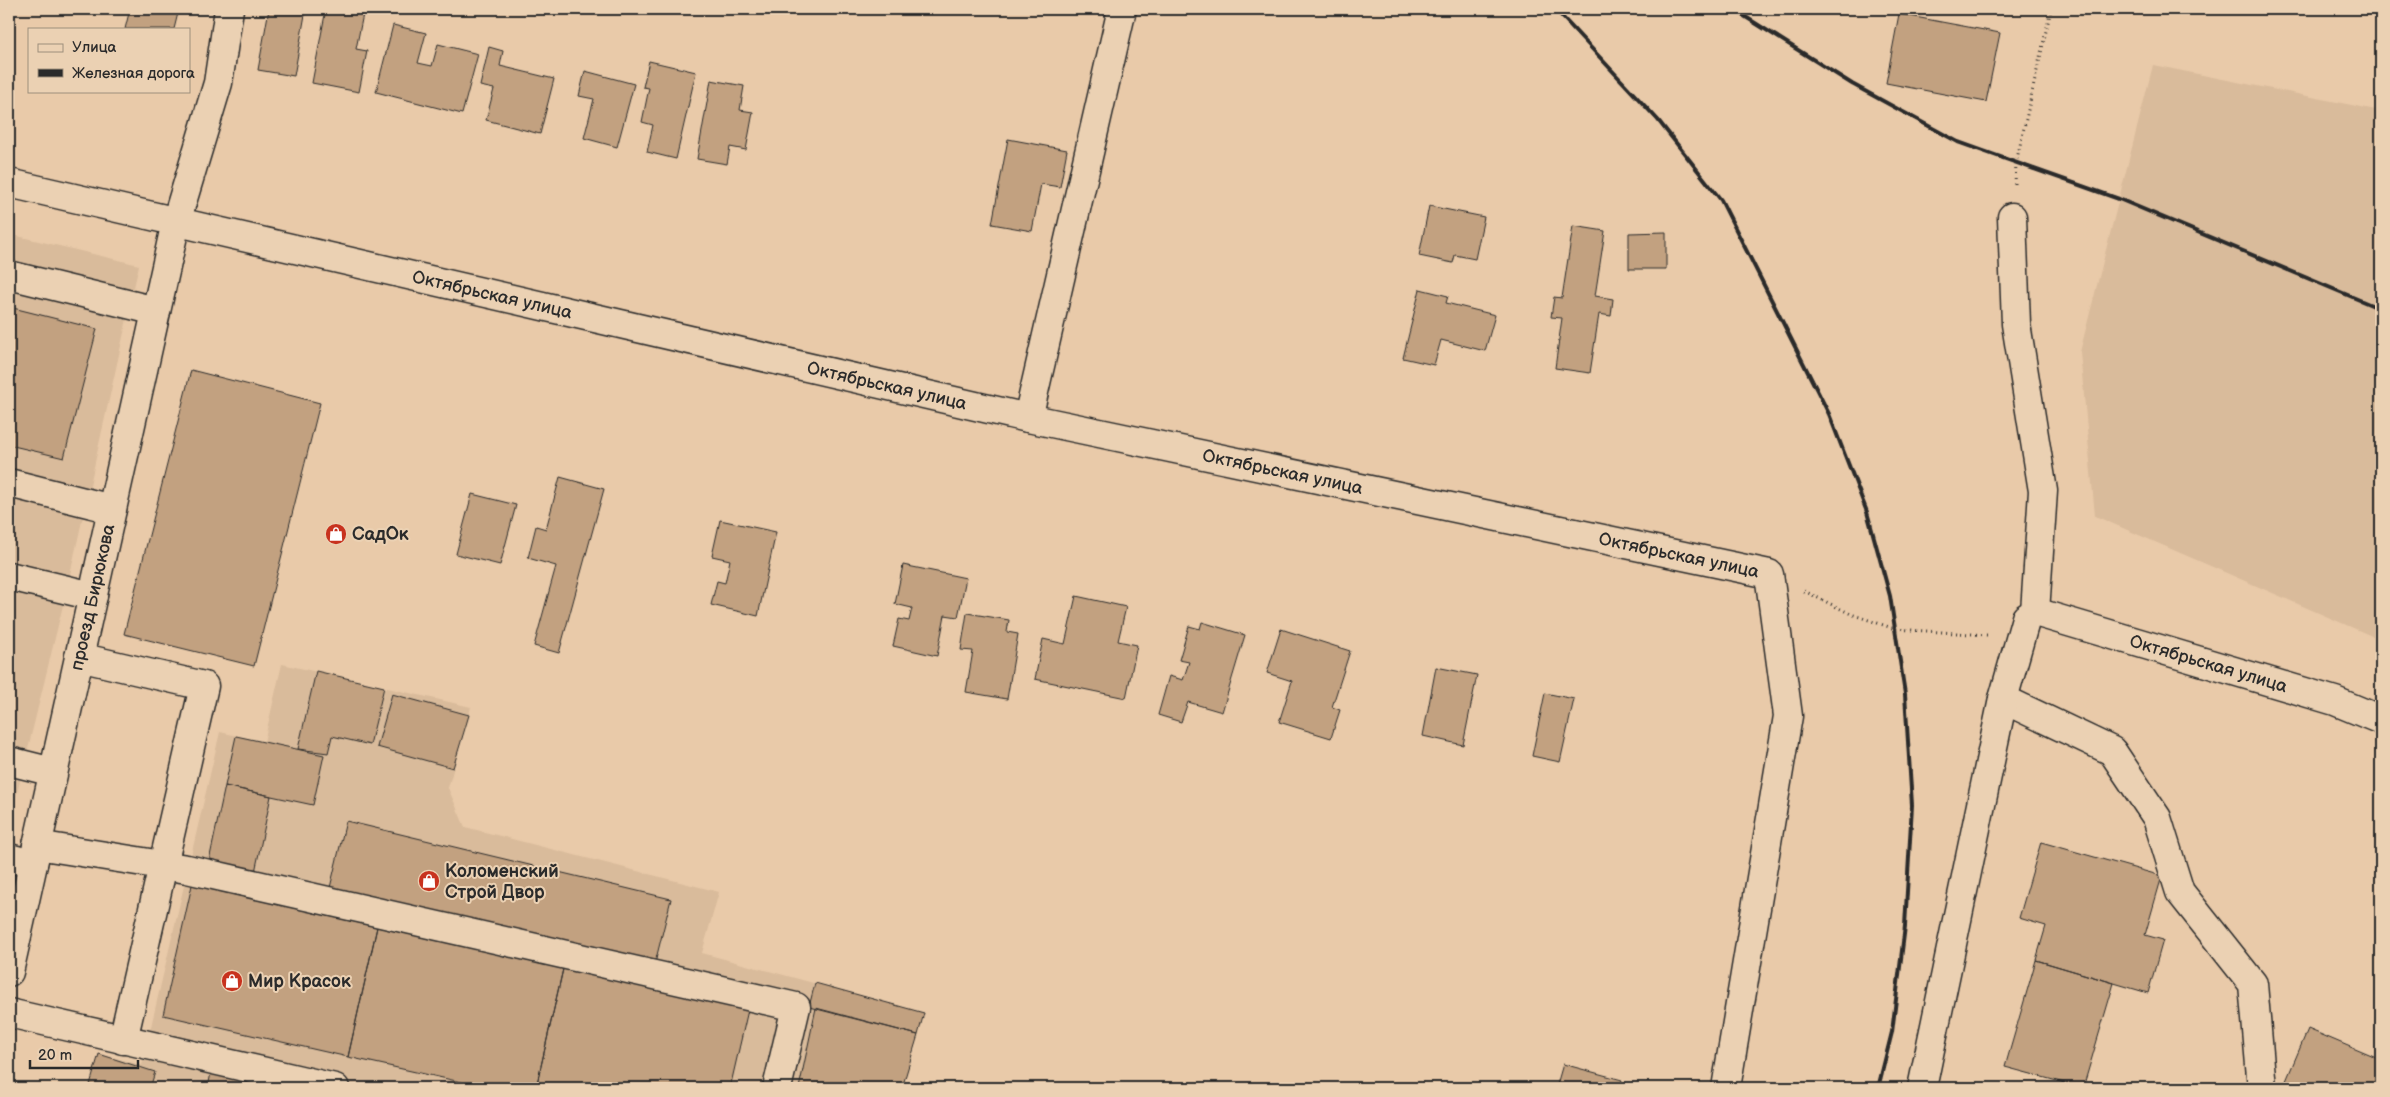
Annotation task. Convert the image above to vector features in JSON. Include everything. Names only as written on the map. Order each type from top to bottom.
[{"type":"street","name":"проезд Бирюкова","points":[[9,972],[26,856],[53,772],[176,222],[218,83],[229,9]]},
{"type":"street","points":[[1028,418],[1122,9]]},
{"type":"street","name":"Октябрьская улица","points":[[9,183],[1028,418],[1770,574]]},
{"type":"street","points":[[1922,1088],[2003,699],[2026,618],[2035,612],[2043,491],[2016,324],[2012,218]]},
{"type":"street","points":[[9,274],[156,311]]},
{"type":"street","points":[[9,482],[112,509]]},
{"type":"street","points":[[1726,1088],[1788,716],[1770,574]]},
{"type":"street","points":[[9,576],[93,596]]},
{"type":"street","name":"Октябрьская улица","points":[[2035,612],[2335,702],[2381,720]]},
{"type":"street","points":[[79,657],[204,686],[123,1040]]},
{"type":"street","points":[[2003,699],[2112,751],[2157,818],[2180,892],[2253,984],[2262,1088]]},
{"type":"street","points":[[9,761],[53,772]]},
{"type":"street","points":[[26,856],[164,865],[796,1007],[777,1088]]},
{"type":"street","points":[[9,1013],[334,1088]]},
{"type":"path","points":[[2012,218],[2016,163],[2051,9]]},
{"type":"path","points":[[1770,574],[1851,614],[1895,629],[2021,637]]},
{"type":"shaded area","points":[[2153,65],[2381,111],[2381,640],[2095,516],[2080,352]]},
{"type":"shaded area","points":[[9,234],[139,265],[65,597],[9,826]]},
{"type":"shaded area","name":"Коломенский Строй Двор","points":[[282,664],[471,707],[448,788],[465,827],[719,892],[702,953],[924,1013],[902,1088],[89,1088],[99,1054],[142,1065],[220,732],[264,742]]},
{"type":"building","points":[[130,9],[179,9],[174,28],[125,28]]},
{"type":"building","points":[[269,9],[306,9],[294,76],[258,70]]},
{"type":"building","points":[[326,9],[364,9],[356,49],[367,51],[359,92],[312,83]]},
{"type":"building","points":[[1899,14],[2000,33],[1986,102],[1886,83]]},
{"type":"building","points":[[393,25],[426,33],[418,63],[432,66],[438,44],[478,54],[462,114],[376,92]]},
{"type":"building","points":[[489,47],[503,51],[500,66],[554,79],[540,134],[486,120],[494,89],[480,86]]},
{"type":"building","points":[[649,61],[696,72],[676,159],[647,152],[653,125],[642,122],[649,88],[643,87]]},
{"type":"building","points":[[585,71],[634,84],[617,147],[584,138],[594,99],[579,96]]},
{"type":"building","points":[[711,80],[744,86],[740,110],[753,112],[746,150],[730,147],[727,164],[697,159]]},
{"type":"building","points":[[1008,139],[1067,150],[1060,187],[1041,184],[1032,231],[992,224]]},
{"type":"building","points":[[1429,206],[1484,217],[1475,259],[1455,255],[1453,263],[1419,256]]},
{"type":"building","points":[[1573,226],[1605,231],[1595,296],[1613,299],[1611,316],[1599,314],[1590,373],[1555,368],[1562,318],[1551,317],[1554,297],[1562,298]]},
{"type":"building","points":[[1666,232],[1666,269],[1629,269],[1629,233]]},
{"type":"building","points":[[1420,289],[1448,296],[1446,303],[1495,315],[1485,351],[1441,340],[1434,365],[1403,358]]},
{"type":"building","points":[[9,307],[97,329],[64,458],[9,445]]},
{"type":"building","points":[[191,370],[320,403],[254,666],[124,634]]},
{"type":"building","points":[[560,477],[604,489],[559,653],[534,646],[556,566],[528,558],[536,526],[546,529]]},
{"type":"building","points":[[472,494],[516,505],[500,565],[456,554]]},
{"type":"building","points":[[720,520],[776,532],[758,616],[711,605],[717,581],[725,583],[730,560],[712,556]]},
{"type":"building","points":[[903,565],[966,578],[958,617],[945,615],[937,656],[893,646],[899,619],[909,621],[912,608],[895,604]]},
{"type":"building","points":[[1076,596],[1126,607],[1118,641],[1137,645],[1126,698],[1035,679],[1043,639],[1065,644]]},
{"type":"building","points":[[967,613],[1009,620],[1007,632],[1018,634],[1007,699],[966,692],[973,651],[961,650]]},
{"type":"building","points":[[1202,622],[1245,635],[1222,712],[1188,702],[1181,722],[1158,715],[1169,676],[1183,680],[1189,662],[1179,660],[1189,626],[1200,629]]},
{"type":"building","points":[[1281,629],[1350,651],[1332,707],[1340,710],[1331,738],[1279,722],[1292,681],[1267,673]]},
{"type":"building","points":[[1436,667],[1477,675],[1463,745],[1423,736]]},
{"type":"building","points":[[316,671],[384,687],[370,745],[332,736],[328,753],[298,749]]},
{"type":"building","points":[[1545,693],[1574,699],[1560,762],[1532,756]]},
{"type":"building","points":[[392,694],[469,715],[453,768],[377,747]]},
{"type":"building","points":[[236,736],[324,755],[313,805],[225,786]]},
{"type":"building","points":[[225,786],[271,796],[255,872],[209,861]]},
{"type":"building","points":[[346,821],[671,899],[653,971],[329,892]]},
{"type":"building","points":[[2041,842],[2162,876],[2145,935],[2163,940],[2148,993],[2036,960],[2046,926],[2019,918]]},
{"type":"building","points":[[192,885],[377,927],[348,1057],[163,1015]]},
{"type":"building","points":[[377,927],[563,969],[536,1088],[488,1088],[348,1057]]},
{"type":"building","points":[[2036,960],[2114,983],[2083,1088],[2005,1067]]},
{"type":"building","points":[[563,969],[748,1010],[730,1088],[536,1088]]},
{"type":"building","points":[[815,983],[924,1013],[918,1035],[809,1007]]},
{"type":"building","points":[[816,1008],[918,1035],[902,1088],[799,1088]]},
{"type":"building","points":[[2308,1029],[2381,1060],[2381,1088],[2283,1088]]},
{"type":"building","points":[[99,1054],[155,1072],[150,1088],[89,1088]]},
{"type":"building","points":[[1563,1064],[1622,1080],[1619,1088],[1556,1088]]},
{"type":"building","points":[[212,1067],[302,1088],[208,1088]]},
{"type":"railway","points":[[1555,9],[1658,120],[1721,200],[1829,414],[1867,512],[1890,596],[1905,694],[1912,805],[1905,926],[1892,1032],[1878,1088]]},
{"type":"railway","points":[[1733,9],[1852,84],[1958,142],[2119,199],[2381,309]]},
{"type":"place","name":"СадОк","points":[[336,534]]},
{"type":"place","name":"Коломенский Строй Двор","points":[[429,881]]},
{"type":"place","name":"Мир Красок","points":[[232,981]]}]
